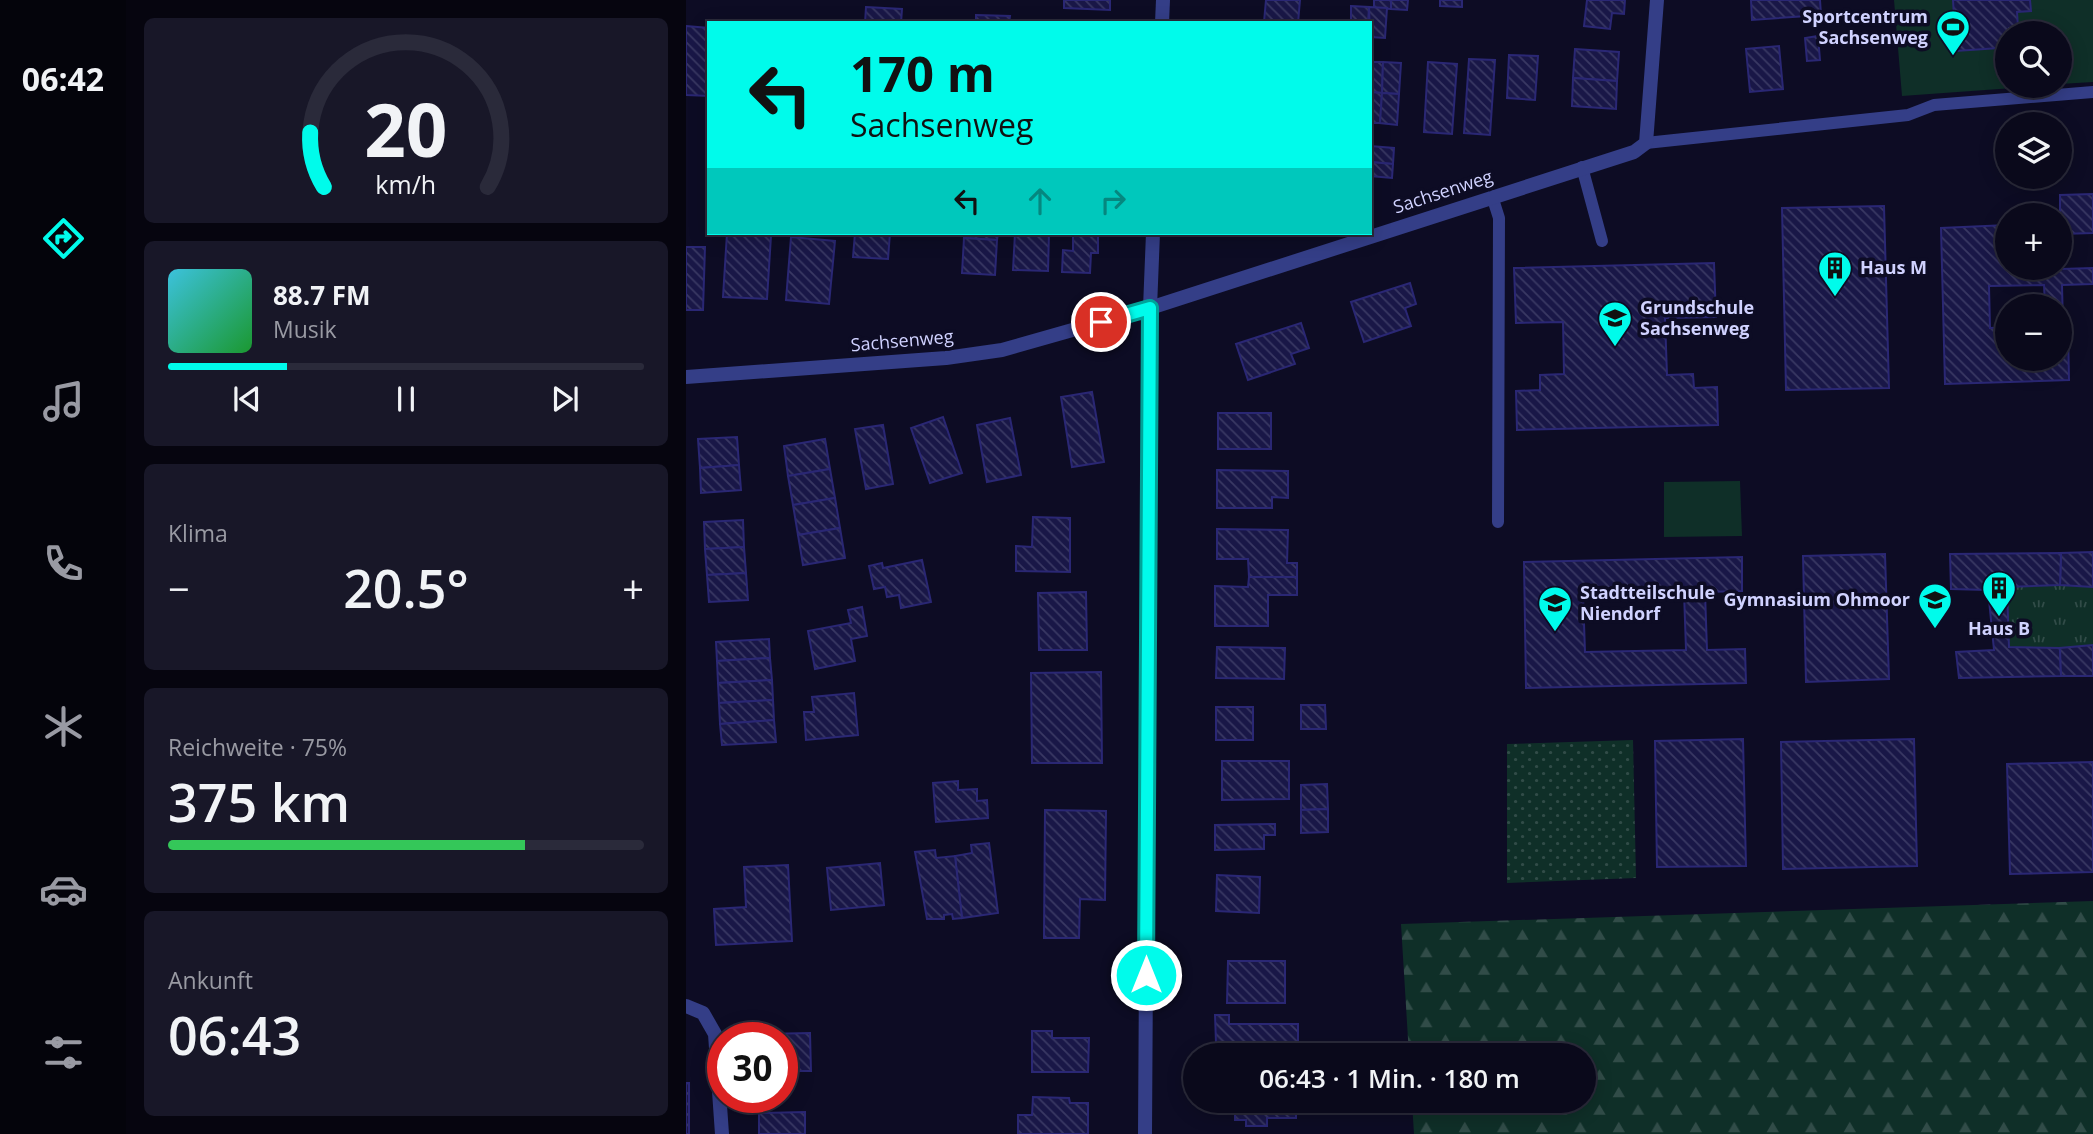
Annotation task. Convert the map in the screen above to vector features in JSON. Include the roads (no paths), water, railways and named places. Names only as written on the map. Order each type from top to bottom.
[{"type":"street","points":[[1162,21],[1163,0]]},
{"type":"street","points":[[1646,143],[1657,0]]},
{"type":"street","name":"Sachsenweg","points":[[686,377],[946,358],[1002,350],[1150,308],[1634,152],[1646,143]]},
{"type":"street","points":[[1145,1134],[1150,308],[1153,235]]},
{"type":"street","points":[[686,1006],[703,1013],[715,1034],[720,1068],[722,1134]]},
{"type":"lane","name":"Sachsenweg","points":[[1646,143],[1908,115],[1934,105],[2093,92]]},
{"type":"lane","points":[[1582,167],[1602,241]]},
{"type":"lane","points":[[1492,196],[1499,218],[1498,522]]},
{"type":"place","name":"Sportcentrum Sachsenweg","points":[[1953,57]]},
{"type":"place","name":"Haus M","points":[[1835,298]]},
{"type":"place","name":"Grundschule Sachsenweg","points":[[1615,348]]},
{"type":"place","name":"Haus B","points":[[1999,618]]},
{"type":"place","name":"Gymnasium Ohmoor","points":[[1935,630]]},
{"type":"place","name":"Stadtteilschule Niendorf","points":[[1555,633]]}]
